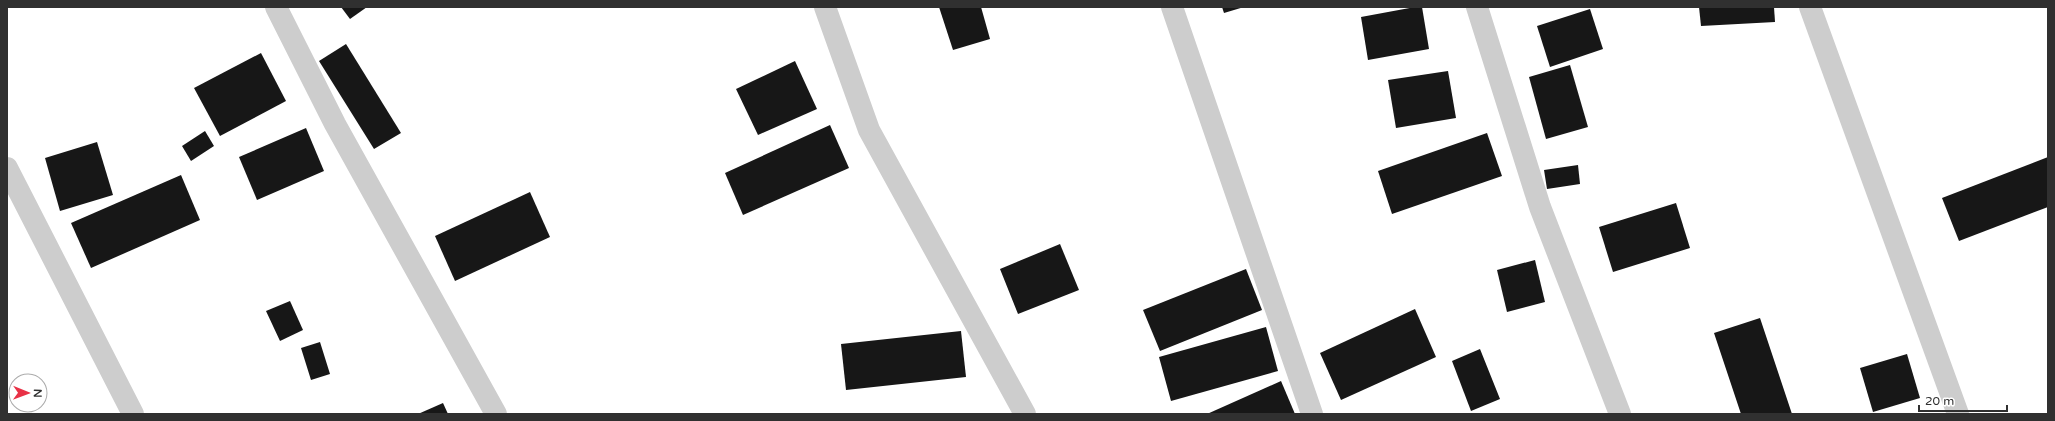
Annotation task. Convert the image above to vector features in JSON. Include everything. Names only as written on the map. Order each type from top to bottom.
[{"type":"street","points":[[276,7],[335,124],[496,414]]},
{"type":"street","points":[[825,7],[869,130],[1025,414]]},
{"type":"street","points":[[1172,7],[1312,414]]},
{"type":"street","points":[[1477,7],[1540,207],[1620,414]]},
{"type":"street","points":[[1810,7],[1954,413]]},
{"type":"street","points":[[7,168],[133,414]]},
{"type":"building","points":[[341,7],[367,7],[350,19]]},
{"type":"building","points":[[939,7],[981,7],[990,39],[953,50]]},
{"type":"building","points":[[1222,7],[1244,7],[1224,13]]},
{"type":"building","points":[[1422,7],[1429,49],[1368,60],[1361,17]]},
{"type":"building","points":[[1699,7],[1774,7],[1775,22],[1701,26]]},
{"type":"building","points":[[1590,9],[1603,49],[1550,67],[1537,26]]},
{"type":"building","points":[[346,44],[401,133],[374,149],[319,61]]},
{"type":"building","points":[[261,53],[286,101],[220,136],[194,88]]},
{"type":"building","points":[[795,61],[817,109],[758,135],[736,89]]},
{"type":"building","points":[[1570,65],[1588,127],[1546,139],[1529,77]]},
{"type":"building","points":[[1448,71],[1456,118],[1396,128],[1388,80]]},
{"type":"building","points":[[830,125],[849,168],[743,215],[725,173]]},
{"type":"building","points":[[306,128],[324,171],[257,200],[239,157]]},
{"type":"building","points":[[205,131],[214,146],[191,161],[182,146]]},
{"type":"building","points":[[1487,133],[1502,176],[1392,214],[1378,171]]},
{"type":"building","points":[[97,142],[113,195],[60,211],[45,158]]},
{"type":"building","points":[[2048,157],[2048,207],[1959,241],[1942,198]]},
{"type":"building","points":[[1578,165],[1580,184],[1547,189],[1544,170]]},
{"type":"building","points":[[181,175],[200,220],[91,268],[71,223]]},
{"type":"building","points":[[530,192],[550,237],[455,281],[435,236]]},
{"type":"building","points":[[1676,203],[1690,248],[1613,272],[1599,227]]},
{"type":"building","points":[[1060,244],[1079,290],[1018,314],[1000,269]]},
{"type":"building","points":[[1535,260],[1545,302],[1507,312],[1497,270]]},
{"type":"building","points":[[1246,269],[1262,310],[1160,351],[1143,310]]},
{"type":"building","points":[[290,301],[303,330],[280,341],[266,311]]},
{"type":"building","points":[[1415,309],[1436,357],[1341,400],[1320,353]]},
{"type":"building","points":[[1760,318],[1792,414],[1741,414],[1714,333]]},
{"type":"building","points":[[1266,327],[1278,371],[1171,401],[1159,357]]},
{"type":"building","points":[[961,331],[966,377],[846,390],[841,344]]},
{"type":"building","points":[[320,342],[330,374],[311,380],[301,348]]},
{"type":"building","points":[[1480,349],[1500,399],[1471,411],[1452,361]]},
{"type":"building","points":[[1907,354],[1920,398],[1873,412],[1860,368]]},
{"type":"building","points":[[1281,381],[1295,414],[1207,414]]},
{"type":"building","points":[[443,403],[448,414],[418,414]]}]
